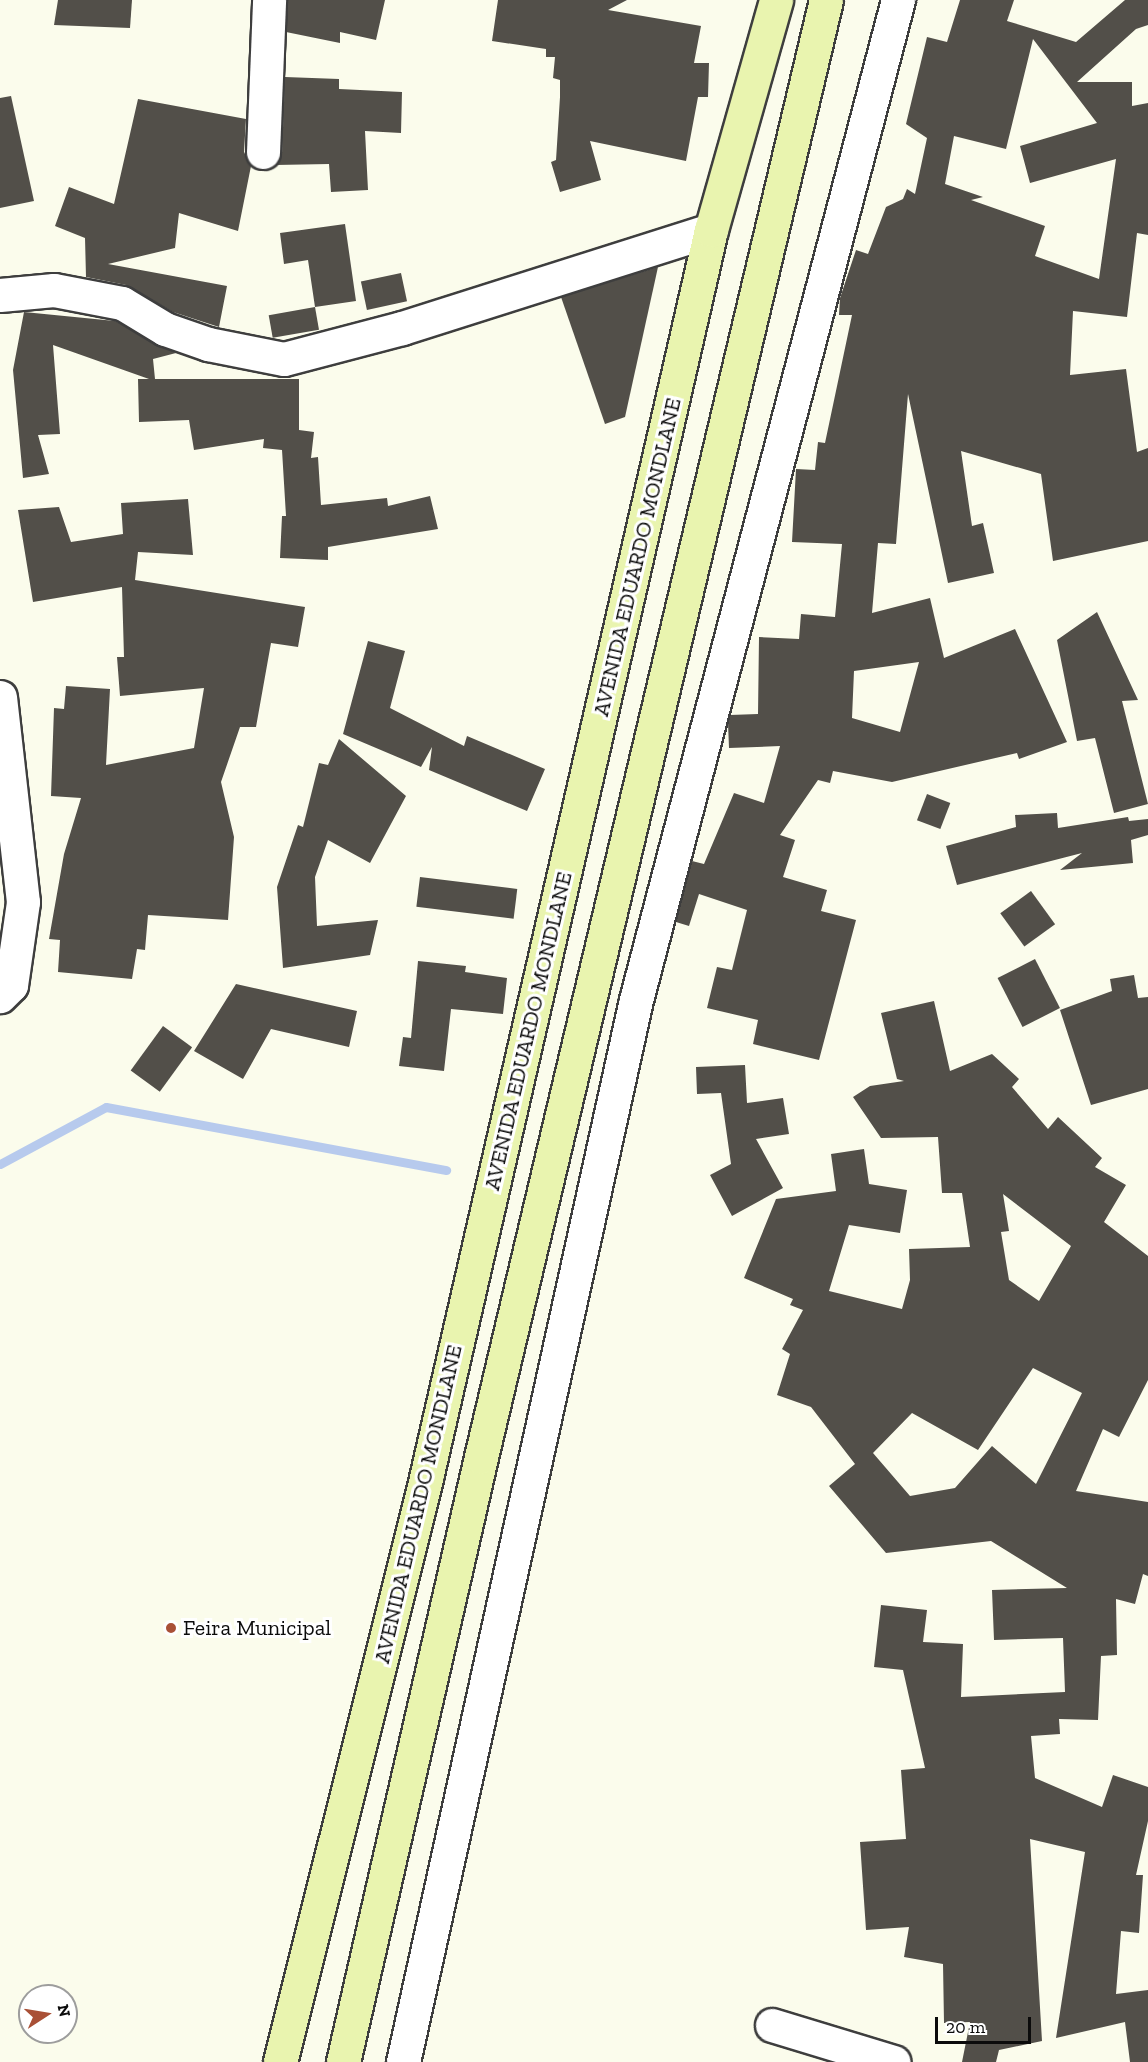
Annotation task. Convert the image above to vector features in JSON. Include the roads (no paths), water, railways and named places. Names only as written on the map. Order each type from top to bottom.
[{"type":"main road","name":"AVENIDA EDUARDO MONDLANE","points":[[280,2062],[426,1478],[711,230],[776,0]]},
{"type":"main road","points":[[343,2062],[472,1491],[826,0]]},
{"type":"street","points":[[262,153],[269,0]]},
{"type":"street","points":[[403,2062],[636,1000],[898,0]]},
{"type":"street","points":[[0,295],[54,290],[122,303],[187,336],[251,356],[284,359],[402,328],[711,230]]},
{"type":"street","points":[[0,697],[23,902],[10,985],[0,996]]},
{"type":"street","points":[[771,2025],[894,2062]]},
{"type":"waterway","points":[[0,1164],[106,1107],[446,1170]]},
{"type":"place","name":"Feira Municipal","points":[[171,1628]]}]
